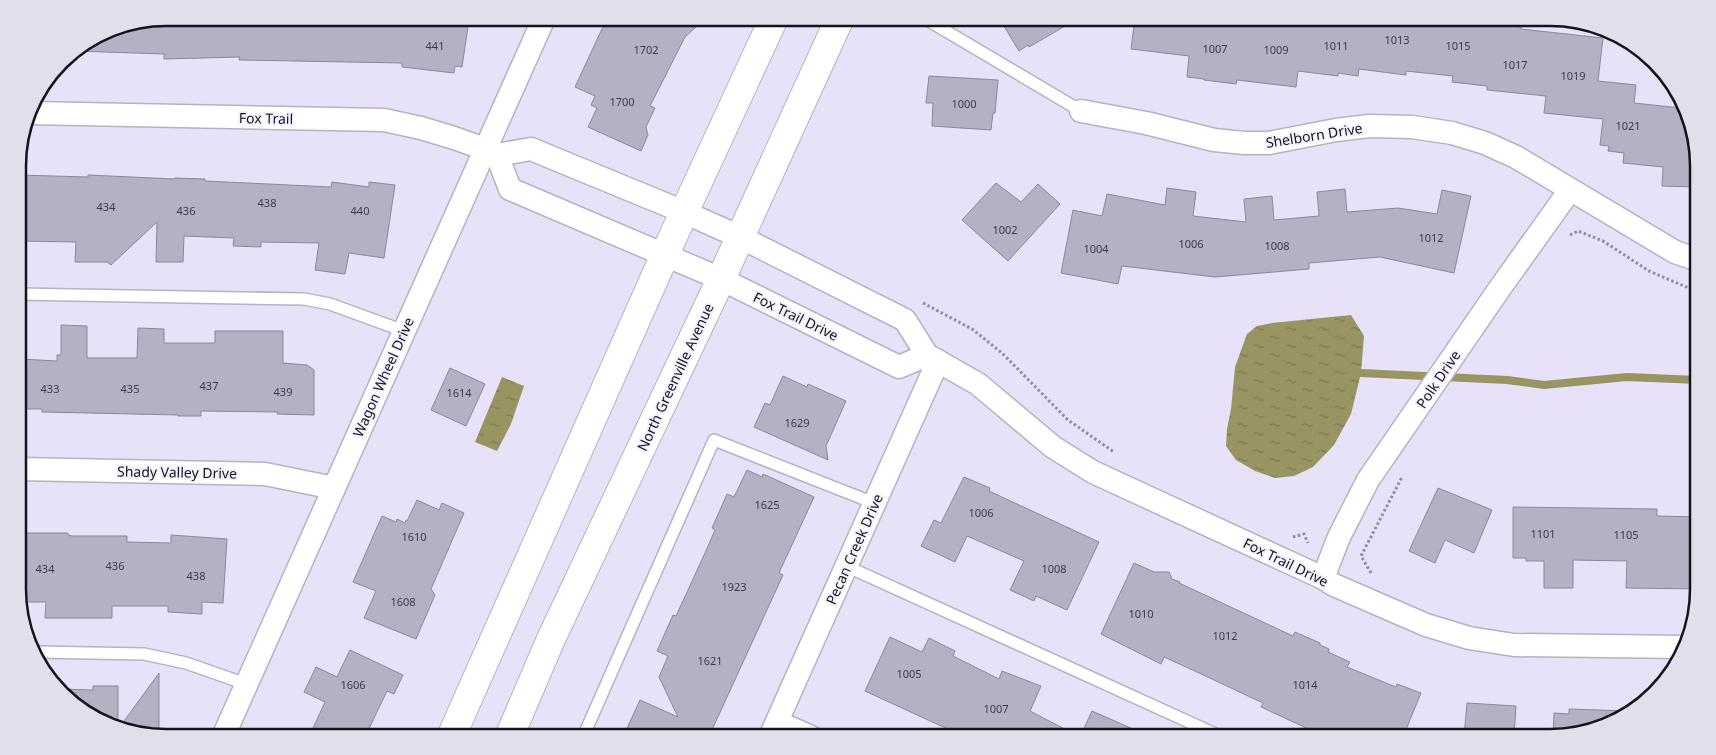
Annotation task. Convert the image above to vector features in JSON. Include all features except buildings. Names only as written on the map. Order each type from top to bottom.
[{"type":"main road","points":[[455,729],[664,255],[770,27]]},
{"type":"main road","name":"North Greenville Avenue","points":[[513,729],[552,639],[721,279],[836,27]]},
{"type":"street","name":"Wagon Wheel Drive","points":[[227,729],[404,332],[491,152],[541,27]]},
{"type":"street","name":"Shelborn Drive","points":[[1081,111],[1146,123],[1214,140],[1244,142],[1269,143],[1336,130],[1369,126],[1412,127],[1452,133],[1485,143],[1516,157],[1675,252],[1690,257]]},
{"type":"street","name":"Fox Trail","points":[[37,113],[384,120],[421,128],[491,152],[531,149],[684,212]]},
{"type":"street","points":[[491,152],[510,189],[664,255]]},
{"type":"street","name":"Polk Drive","points":[[1323,578],[1339,537],[1368,480],[1570,190]]},
{"type":"street","name":"Fox Trail Drive","points":[[684,212],[740,237],[905,320],[932,358],[978,384],[1053,447],[1093,472],[1323,578],[1334,585],[1426,625],[1470,638],[1514,646],[1677,647]]},
{"type":"street","name":"Fox Trail Drive","points":[[664,255],[721,279],[899,367],[932,358]]},
{"type":"street","name":"Pecan Creek Drive","points":[[775,729],[874,504],[932,358]]},
{"type":"street","name":"Shady Valley Drive","points":[[26,469],[265,474],[334,488]]},
{"type":"lane","points":[[938,26],[1081,111]]},
{"type":"lane","points":[[27,294],[304,299],[330,304],[404,332]]},
{"type":"lane","points":[[587,729],[714,440],[874,504]]},
{"type":"lane","points":[[846,566],[1203,728]]},
{"type":"lane","points":[[42,652],[144,654],[186,663],[246,684]]},
{"type":"path","points":[[1578,231],[1603,241],[1649,271],[1690,289]]},
{"type":"path","points":[[918,300],[972,329],[1002,353],[1068,420],[1116,454]]},
{"type":"path","points":[[1376,576],[1369,572],[1361,556],[1404,475]]},
{"type":"path","points":[[1293,537],[1304,534],[1309,546]]},
{"type":"path","points":[[1357,566],[1364,562]]},
{"type":"water","points":[[1351,315],[1364,336],[1361,373],[1351,414],[1334,445],[1313,467],[1294,476],[1275,478],[1255,471],[1236,460],[1226,446],[1227,429],[1235,367],[1247,334],[1257,326],[1272,323]]},
{"type":"water","points":[[502,377],[524,386],[511,424],[497,451],[475,442]]},
{"type":"waterway","points":[[1361,373],[1507,380],[1544,385],[1627,377],[1690,380]]}]
